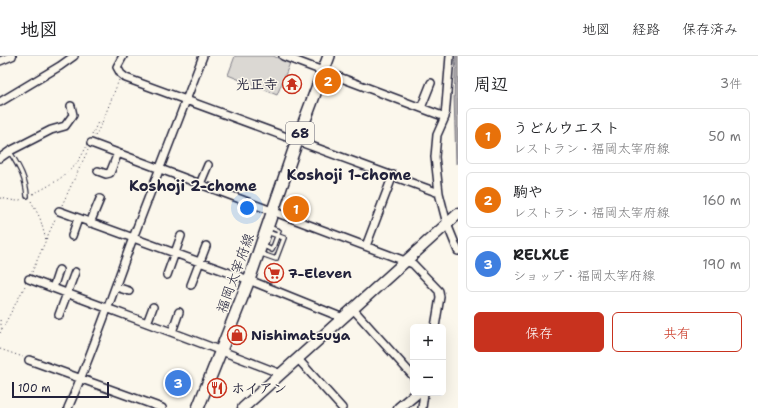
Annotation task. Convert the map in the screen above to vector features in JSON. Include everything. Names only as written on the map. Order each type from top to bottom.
[{"type":"main road","name":"福岡太宰府線","points":[[198,408],[249,280],[297,140],[329,56]]},
{"type":"street","points":[[1,60],[12,56]]},
{"type":"street","points":[[0,102],[74,56]]},
{"type":"street","points":[[123,56],[118,67],[121,74],[126,78],[439,193]]},
{"type":"street","points":[[68,408],[108,309],[159,168],[203,56]]},
{"type":"street","points":[[283,56],[445,117]]},
{"type":"street","points":[[450,56],[445,117],[436,135],[435,156],[439,193],[453,219],[458,251]]},
{"type":"street","points":[[422,108],[432,83]]},
{"type":"street","points":[[0,158],[10,151],[51,130],[65,126],[73,115],[71,106]]},
{"type":"street","points":[[90,141],[273,212],[406,260],[413,264],[438,291],[440,297],[436,324]]},
{"type":"street","points":[[98,171],[106,174],[110,173],[118,153]]},
{"type":"street","points":[[200,184],[208,165]]},
{"type":"street","points":[[366,246],[393,175]]},
{"type":"street","points":[[90,223],[100,199]]},
{"type":"street","points":[[59,211],[249,280],[343,318]]},
{"type":"street","points":[[72,236],[78,219]]},
{"type":"street","points":[[243,408],[453,219]]},
{"type":"street","points":[[167,275],[181,236]]},
{"type":"street","points":[[191,285],[206,246]]},
{"type":"street","points":[[52,288],[59,270]]},
{"type":"street","points":[[59,315],[75,272]]},
{"type":"street","points":[[29,279],[222,350],[281,374]]},
{"type":"street","points":[[116,287],[129,291]]},
{"type":"street","points":[[147,323],[153,307]]},
{"type":"street","points":[[353,309],[410,373]]},
{"type":"street","points":[[172,332],[179,312]]},
{"type":"street","points":[[298,359],[342,408]]},
{"type":"street","points":[[29,360],[162,408]]},
{"type":"street","points":[[399,408],[413,396]]},
{"type":"street","points":[[422,408],[424,396]]},
{"type":"lane","points":[[10,151],[22,170],[26,183],[25,198]]},
{"type":"lane","points":[[260,249],[276,259],[284,238],[277,236],[267,229]]},
{"type":"lane","points":[[260,249],[272,250],[277,236]]},
{"type":"path","points":[[0,198],[16,201],[25,198],[67,174],[80,160],[102,123],[121,74]]},
{"type":"path","points":[[0,333],[3,330],[29,279],[98,122],[102,123]]},
{"type":"path","points":[[25,198],[32,201],[36,208],[46,241]]},
{"type":"path","points":[[0,320],[3,330]]},
{"type":"path","points":[[0,349],[29,360]]},
{"type":"shaded area","points":[[235,56],[273,56],[290,63],[277,95],[228,75]]},
{"type":"shaded area","points":[[456,56],[458,56],[458,163],[456,164],[454,97]]},
{"type":"place","name":"駒や","points":[[328,81]]},
{"type":"place","name":"光正寺","points":[[292,84]]},
{"type":"place","name":"うどんウエスト","points":[[296,209]]},
{"type":"place","name":"7-Eleven","points":[[274,273]]},
{"type":"place","name":"Nishimatsuya","points":[[237,335]]},
{"type":"place","name":"RELXLE","points":[[178,383]]},
{"type":"place","name":"ホイアン","points":[[217,388]]},
{"type":"district","name":"Koshoji 1-chome","points":[[349,175]]},
{"type":"district","name":"Koshoji 2-chome","points":[[193,186]]}]
